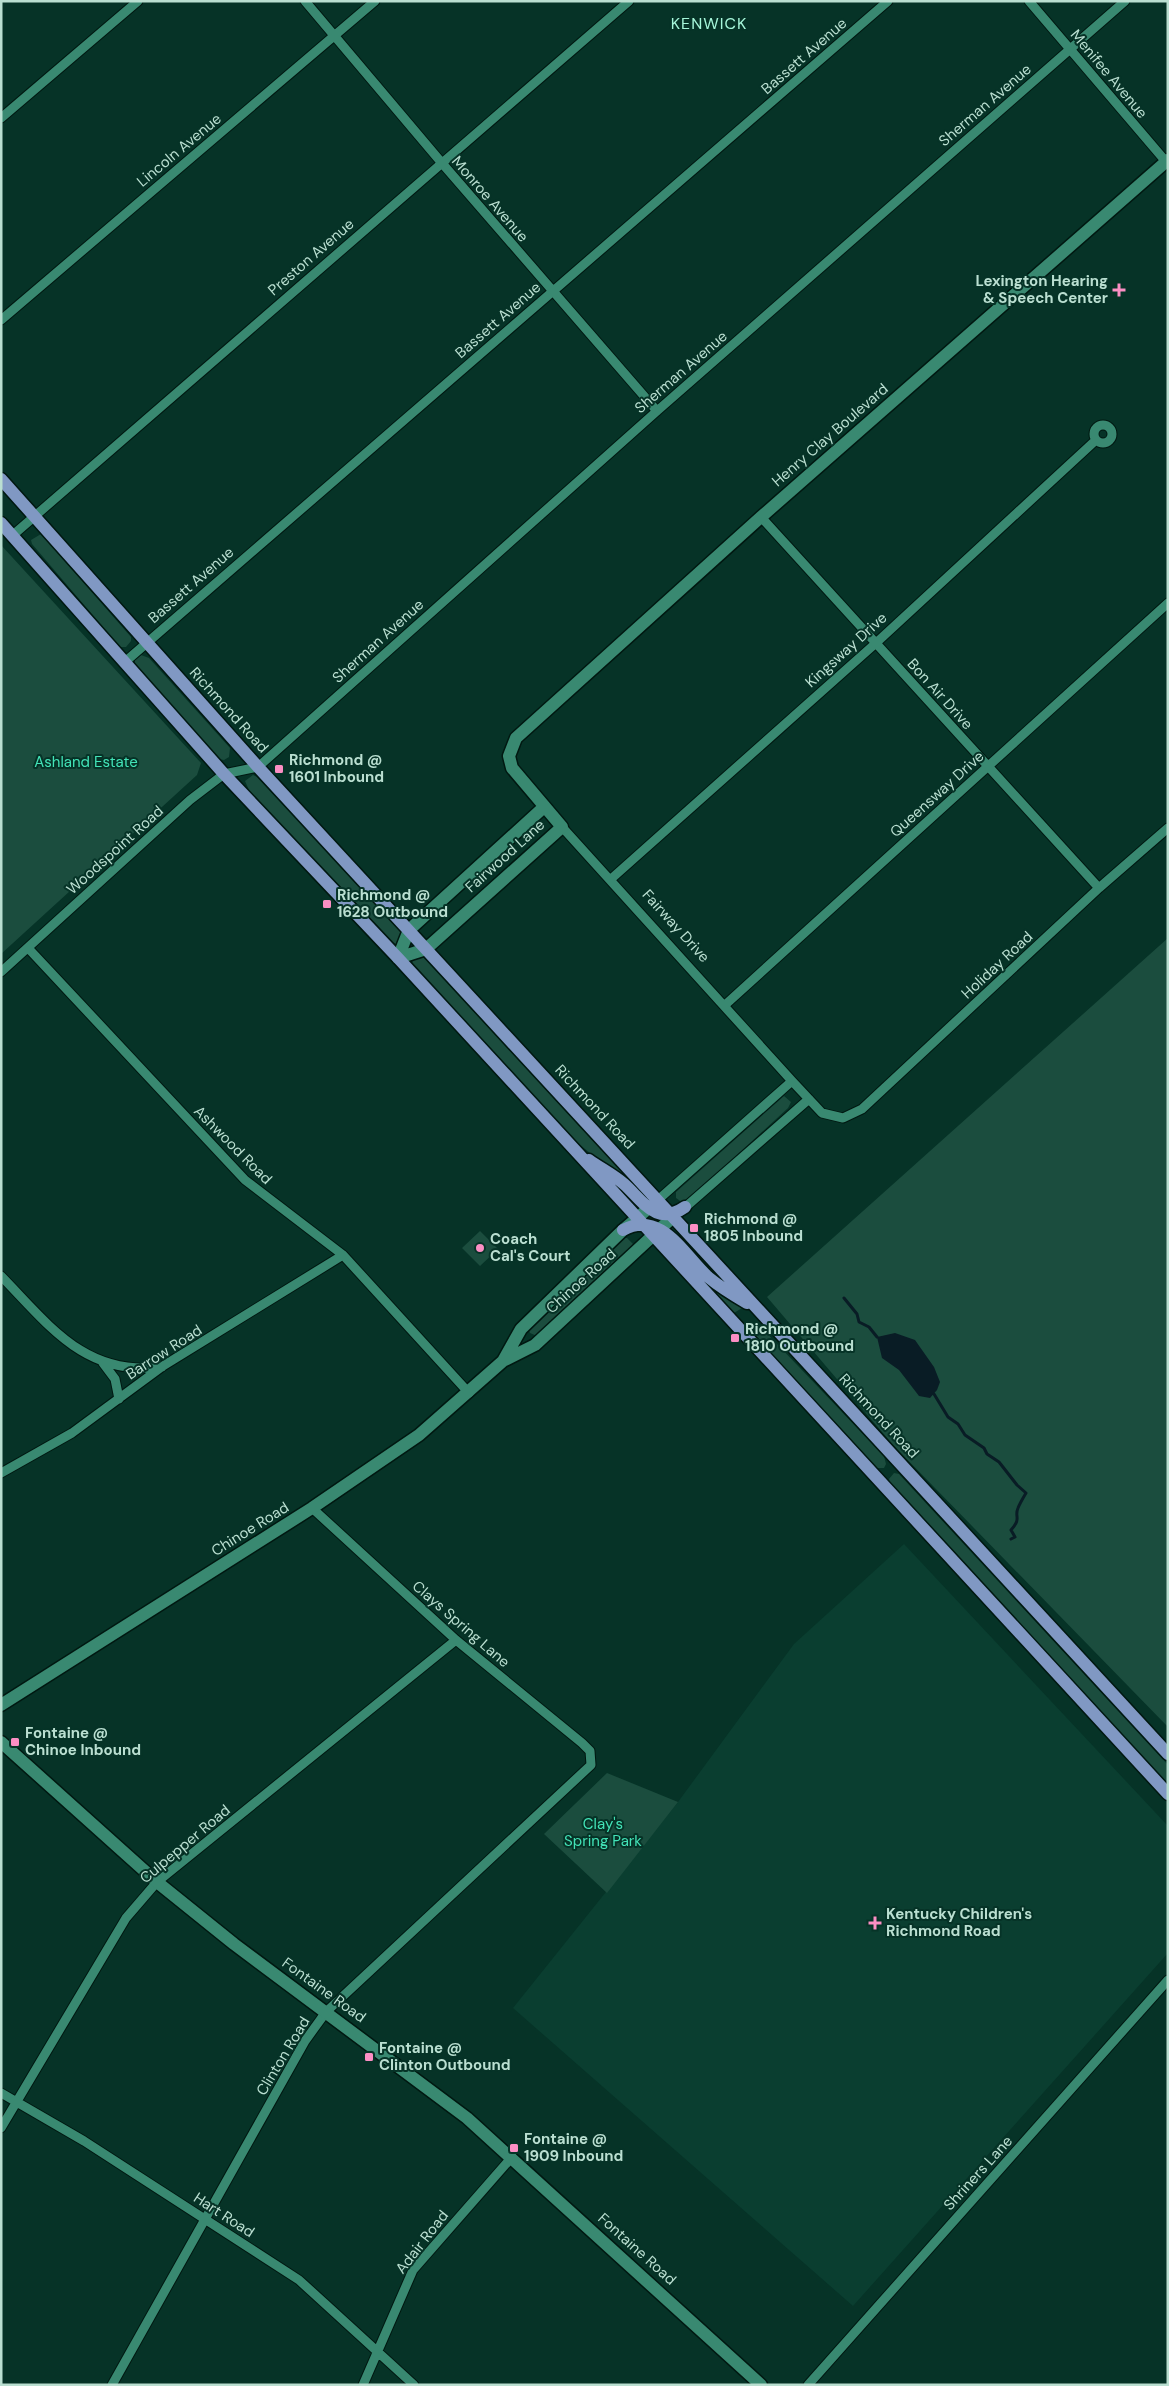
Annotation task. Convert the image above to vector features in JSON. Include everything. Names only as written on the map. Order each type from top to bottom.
[{"type":"main road","name":"Richmond Road","points":[[1,479],[258,766],[659,1199],[1168,1754]]},
{"type":"main road","points":[[1,523],[126,661],[224,774],[398,958],[639,1221],[657,1233],[718,1286],[760,1310]]},
{"type":"main road","points":[[570,1147],[624,1184],[648,1208],[655,1212],[673,1215],[685,1207]]},
{"type":"main road","points":[[657,1233],[1168,1794]]},
{"type":"street","points":[[1,118],[138,1]]},
{"type":"street","name":"Monroe Avenue","points":[[305,1],[552,292],[657,412]]},
{"type":"street","name":"Lincoln Avenue","points":[[1,320],[375,1]]},
{"type":"street","name":"Preston Avenue","points":[[13,535],[629,1]]},
{"type":"street","name":"Bassett Avenue","points":[[126,661],[888,1]]},
{"type":"street","name":"Menifee Avenue","points":[[1029,1],[1167,162]]},
{"type":"street","name":"Sherman Avenue","points":[[258,766],[1124,1]]},
{"type":"street","name":"Henry Clay Boulevard","points":[[516,738],[761,517],[1167,162]]},
{"type":"street","name":"Kingsway Drive","points":[[611,879],[876,643],[1096,440]]},
{"type":"street","name":"Bon Air Drive","points":[[761,517],[987,768],[1099,888]]},
{"type":"street","name":"Queensway Drive","points":[[725,1005],[1168,603]]},
{"type":"street","name":"Fairway Drive","points":[[516,738],[510,751],[510,762],[517,775],[544,807],[822,1113],[844,1118]]},
{"type":"street","name":"Woodspoint Road","points":[[1,972],[190,800],[224,774],[258,766]]},
{"type":"street","name":"Fairwood Lane","points":[[398,958],[409,930],[544,807]]},
{"type":"street","name":"Fairwood Lane","points":[[398,958],[426,949],[562,827]]},
{"type":"street","name":"Holiday Road","points":[[844,1118],[862,1109],[1099,888],[1168,828]]},
{"type":"street","name":"Ashwood Road","points":[[28,948],[245,1180],[343,1254],[468,1392]]},
{"type":"street","points":[[659,1199],[792,1081]]},
{"type":"street","points":[[685,1207],[809,1099]]},
{"type":"street","name":"Chinoe Road","points":[[503,1361],[521,1329],[623,1230],[639,1221],[648,1208],[659,1199]]},
{"type":"street","name":"Chinoe Road","points":[[1,1705],[312,1508],[419,1435],[503,1361],[535,1345],[657,1233],[673,1215]]},
{"type":"street","name":"Barrow Road","points":[[1,1473],[72,1433],[163,1366],[343,1254]]},
{"type":"street","points":[[1,1276],[70,1345],[101,1361],[117,1366],[138,1369],[163,1366]]},
{"type":"street","points":[[101,1361],[115,1379],[119,1398]]},
{"type":"street","name":"Clays Spring Lane","points":[[312,1508],[456,1640],[582,1743],[590,1751],[592,1758]]},
{"type":"street","name":"Culpepper Road","points":[[1,2128],[126,1918],[157,1882],[456,1640]]},
{"type":"street","name":"Fontaine Road","points":[[1,1742],[157,1882],[234,1944],[443,2099],[512,2158],[761,2385]]},
{"type":"street","name":"Clinton Road","points":[[112,2385],[305,2041],[326,2012],[591,1765],[592,1758]]},
{"type":"street","name":"Shriners Lane","points":[[808,2385],[1168,1980]]},
{"type":"street","name":"Hart Road","points":[[1,2093],[84,2141],[299,2280],[414,2385]]},
{"type":"street","name":"Adair Road","points":[[363,2385],[413,2270],[512,2158]]},
{"type":"shaded area","name":"Kentucky Children's Richmond Road","points":[[904,1544],[1168,1826],[1168,1953],[853,2306],[513,2008],[678,1802],[794,1644]]},
{"type":"green space","points":[[41,534],[131,637],[131,641],[126,647],[120,647],[32,544],[31,540]]},
{"type":"green space","name":"Ashland Estate","points":[[1,545],[201,763],[197,775],[1,954]]},
{"type":"green space","points":[[141,655],[149,658],[230,748],[229,757],[224,760],[219,759],[135,665],[135,660]]},
{"type":"green space","points":[[253,775],[257,777],[400,931],[402,935],[400,943],[396,944],[388,941],[249,790],[245,781]]},
{"type":"green space","points":[[1168,938],[1168,1727],[894,1446],[767,1297]]},
{"type":"green space","points":[[420,956],[424,958],[648,1200],[569,1136],[412,966],[413,959]]},
{"type":"green space","points":[[784,1096],[791,1102],[788,1108],[686,1202],[683,1203],[676,1198],[676,1192]]},
{"type":"green space","name":"Coach Cal's Court","points":[[480,1231],[498,1249],[480,1266],[462,1248]]},
{"type":"green space","points":[[665,1235],[707,1280],[742,1308],[734,1313],[727,1308]]},
{"type":"green space","points":[[623,1238],[627,1238],[634,1245],[537,1336],[530,1333],[529,1330]]},
{"type":"green space","points":[[758,1324],[884,1456],[886,1464],[884,1468],[877,1468],[873,1465],[750,1332],[754,1325]]},
{"type":"green space","points":[[894,1473],[899,1474],[1168,1765],[1168,1784],[890,1484],[889,1479]]},
{"type":"green space","name":"Clay's Spring Park","points":[[607,1773],[678,1802],[607,1893],[544,1834]]},
{"type":"water","points":[[895,1333],[915,1340],[934,1367],[940,1382],[937,1390],[930,1398],[919,1396],[899,1370],[882,1358],[877,1337]]},
{"type":"waterway","points":[[844,1298],[857,1314],[859,1322],[869,1327],[877,1337]]},
{"type":"waterway","points":[[934,1394],[948,1417],[958,1424],[965,1435],[984,1448],[987,1454],[999,1462],[1017,1485],[1026,1493],[1018,1508],[1016,1523],[1011,1530],[1015,1537],[1011,1539]]},
{"type":"place","name":"Lexington Hearing & Speech Center","points":[[1119,290]]},
{"type":"place","name":"Richmond @ 1601 Inbound","points":[[279,769]]},
{"type":"place","name":"Richmond @ 1628 Outbound","points":[[327,904]]},
{"type":"place","name":"Richmond @ 1805 Inbound","points":[[694,1228]]},
{"type":"place","name":"Coach Cal's Court","points":[[480,1248]]},
{"type":"place","name":"Richmond @ 1810 Outbound","points":[[735,1338]]},
{"type":"place","name":"Fontaine @ Chinoe Inbound","points":[[15,1742]]},
{"type":"place","name":"Kentucky Children's Richmond Road","points":[[875,1923]]},
{"type":"place","name":"Fontaine @ Clinton Outbound","points":[[369,2057]]},
{"type":"place","name":"Fontaine @ 1909 Inbound","points":[[514,2148]]},
{"type":"district","name":"KENWICK","points":[[709,23]]}]
